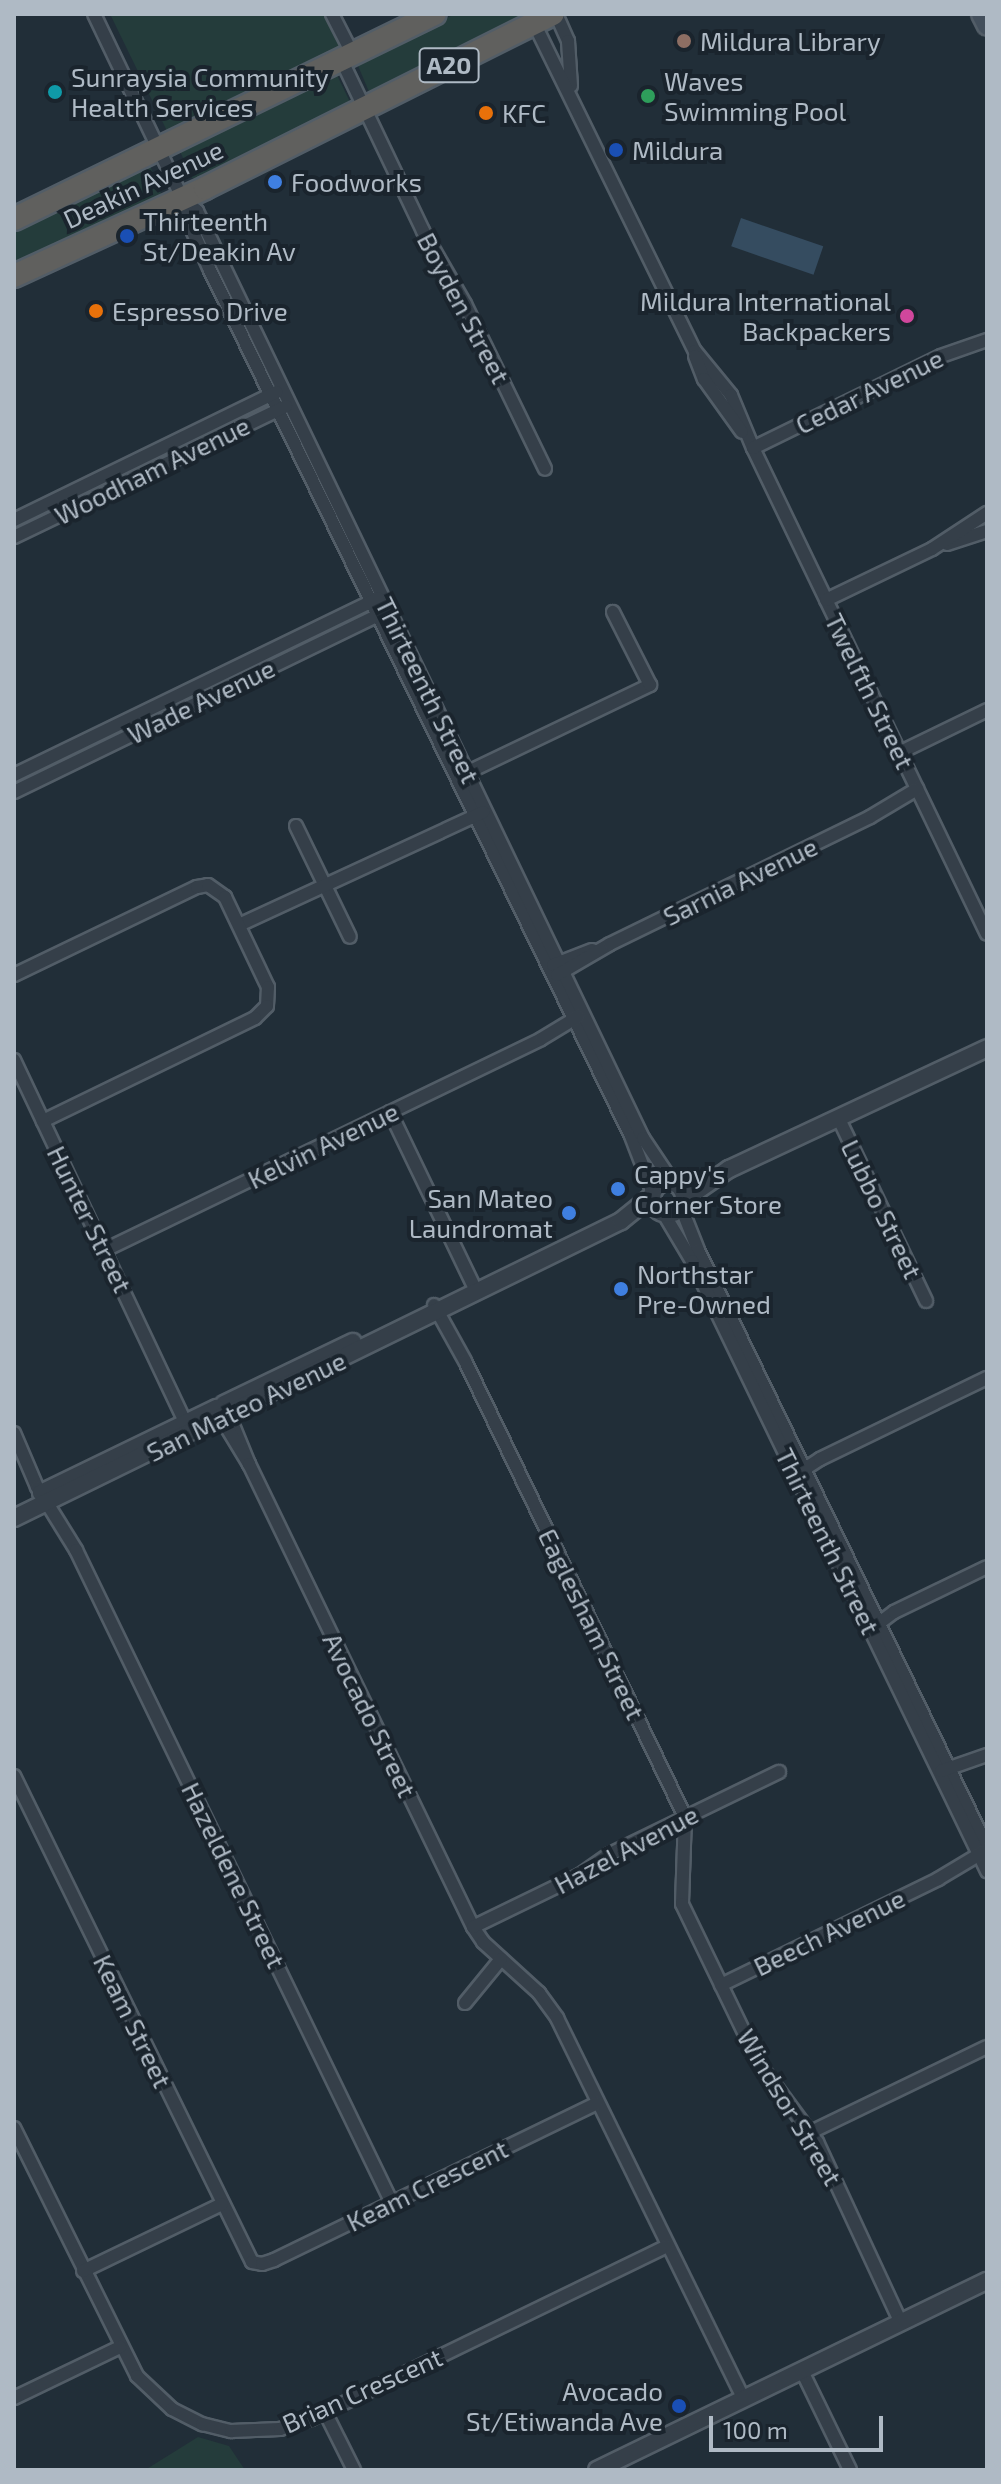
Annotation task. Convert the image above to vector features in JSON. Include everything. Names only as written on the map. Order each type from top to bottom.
[{"type":"highway","name":"Deakin Avenue","points":[[14,219],[435,14]]},
{"type":"highway","name":"Deakin Avenue","points":[[14,276],[182,198],[543,16]]},
{"type":"main road","points":[[981,14],[987,26]]},
{"type":"street","name":"Thirteenth Street","points":[[94,14],[182,198],[188,221],[209,268],[285,406],[557,969],[646,1168],[652,1194]]},
{"type":"street","name":"Boyden Street","points":[[332,14],[364,107],[423,231],[465,304],[545,469]]},
{"type":"street","name":"Twelfth Street","points":[[543,16],[568,41],[571,94]]},
{"type":"street","name":"Twelfth Street","points":[[543,16],[571,94],[695,351],[704,379],[753,448],[987,934]]},
{"type":"street","name":"Cedar Avenue","points":[[753,448],[941,356],[987,340]]},
{"type":"street","name":"Woodham Avenue","points":[[14,520],[278,392]]},
{"type":"street","name":"Woodham Avenue","points":[[14,537],[285,406]]},
{"type":"street","points":[[826,600],[932,549],[987,513]]},
{"type":"street","points":[[932,549],[987,531]]},
{"type":"street","name":"Wade Avenue","points":[[14,775],[377,598]]},
{"type":"street","name":"Wade Avenue","points":[[14,792],[384,612]]},
{"type":"street","points":[[463,775],[650,685],[613,612]]},
{"type":"street","points":[[899,753],[987,710]]},
{"type":"street","name":"Sarnia Avenue","points":[[557,969],[919,794]]},
{"type":"street","points":[[239,925],[479,809]]},
{"type":"street","points":[[296,826],[350,937]]},
{"type":"street","points":[[14,975],[203,885],[220,891],[268,987],[269,1000],[262,1013],[43,1121]]},
{"type":"street","name":"Thirteenth Street","points":[[581,1020],[643,1138],[674,1184]]},
{"type":"street","name":"Kelvin Avenue","points":[[105,1250],[581,1020]]},
{"type":"street","points":[[965,1056],[987,1039]]},
{"type":"street","points":[[729,1169],[674,1213],[662,1213],[652,1194],[663,1183],[674,1184],[729,1169],[987,1048]]},
{"type":"street","name":"Hunter Street","points":[[14,1060],[191,1426]]},
{"type":"street","points":[[390,1112],[476,1291]]},
{"type":"street","name":"Lubbo Street","points":[[838,1117],[926,1301]]},
{"type":"street","points":[[674,1184],[682,1191],[683,1204]]},
{"type":"street","name":"San Mateo Avenue","points":[[621,1221],[652,1194]]},
{"type":"street","name":"Thirteenth Street","points":[[683,1204],[698,1250],[798,1469]]},
{"type":"street","name":"Thirteenth Street","points":[[662,1213],[686,1249],[798,1469],[985,1858]]},
{"type":"street","name":"San Mateo Avenue","points":[[14,1518],[47,1496],[621,1221],[662,1213]]},
{"type":"street","name":"Eaglesham Street","points":[[439,1307],[685,1817],[680,1894]]},
{"type":"street","points":[[798,1469],[987,1378]]},
{"type":"street","name":"Avocado Street","points":[[222,1411],[473,1927],[548,2004],[741,2400]]},
{"type":"street","name":"Hazeldene Street","points":[[14,1433],[76,1550],[391,2201]]},
{"type":"street","name":"San Mateo Avenue","points":[[14,1506],[47,1496]]},
{"type":"street","points":[[872,1622],[987,1567]]},
{"type":"street","points":[[946,1775],[987,1755]]},
{"type":"street","name":"Hazel Avenue","points":[[473,1927],[580,1875],[601,1858],[779,1772]]},
{"type":"street","name":"Keam Street","points":[[14,1776],[245,2253],[256,2264]]},
{"type":"street","name":"Beech Avenue","points":[[721,1985],[985,1858]]},
{"type":"street","name":"Windsor Street","points":[[680,1894],[764,2071],[811,2132],[904,2322]]},
{"type":"street","points":[[465,2003],[501,1959]]},
{"type":"street","points":[[811,2132],[987,2047]]},
{"type":"street","name":"Keam Crescent","points":[[256,2264],[274,2260],[597,2103]]},
{"type":"street","name":"Brian Crescent","points":[[14,2128],[137,2376],[159,2400],[187,2418],[231,2431],[264,2432],[296,2425],[667,2246]]},
{"type":"street","points":[[83,2271],[222,2204]]},
{"type":"street","points":[[597,2470],[987,2281]]},
{"type":"street","points":[[14,2398],[120,2347]]},
{"type":"street","points":[[802,2371],[850,2470]]},
{"type":"street","points":[[325,2412],[354,2470]]},
{"type":"green space","points":[[110,14],[323,14],[340,48],[167,131]]},
{"type":"green space","points":[[455,14],[521,14],[523,18],[370,94],[356,61]]},
{"type":"green space","points":[[336,73],[351,104],[199,179],[192,178],[179,149]]},
{"type":"green space","points":[[149,163],[162,196],[14,269],[14,226]]},
{"type":"green space","points":[[198,2437],[229,2446],[245,2470],[145,2470]]},
{"type":"water","points":[[741,218],[823,246],[813,275],[731,246]]},
{"type":"place","name":"Mildura Library","points":[[684,41]]},
{"type":"place","name":"Sunraysia Community Health Services","points":[[55,92]]},
{"type":"place","name":"Waves Swimming Pool","points":[[648,96]]},
{"type":"place","name":"KFC","points":[[486,113]]},
{"type":"place","name":"Mildura","points":[[616,150]]},
{"type":"place","name":"Foodworks","points":[[275,182]]},
{"type":"place","name":"Thirteenth St/Deakin Av","points":[[127,236]]},
{"type":"place","name":"Espresso Drive","points":[[96,311]]},
{"type":"place","name":"Mildura International Backpackers","points":[[907,316]]},
{"type":"place","name":"Cappy's Corner Store","points":[[618,1189]]},
{"type":"place","name":"San Mateo Laundromat","points":[[569,1213]]},
{"type":"place","name":"Northstar Pre-Owned","points":[[621,1289]]},
{"type":"place","name":"Avocado St/Etiwanda Ave","points":[[679,2406]]}]
